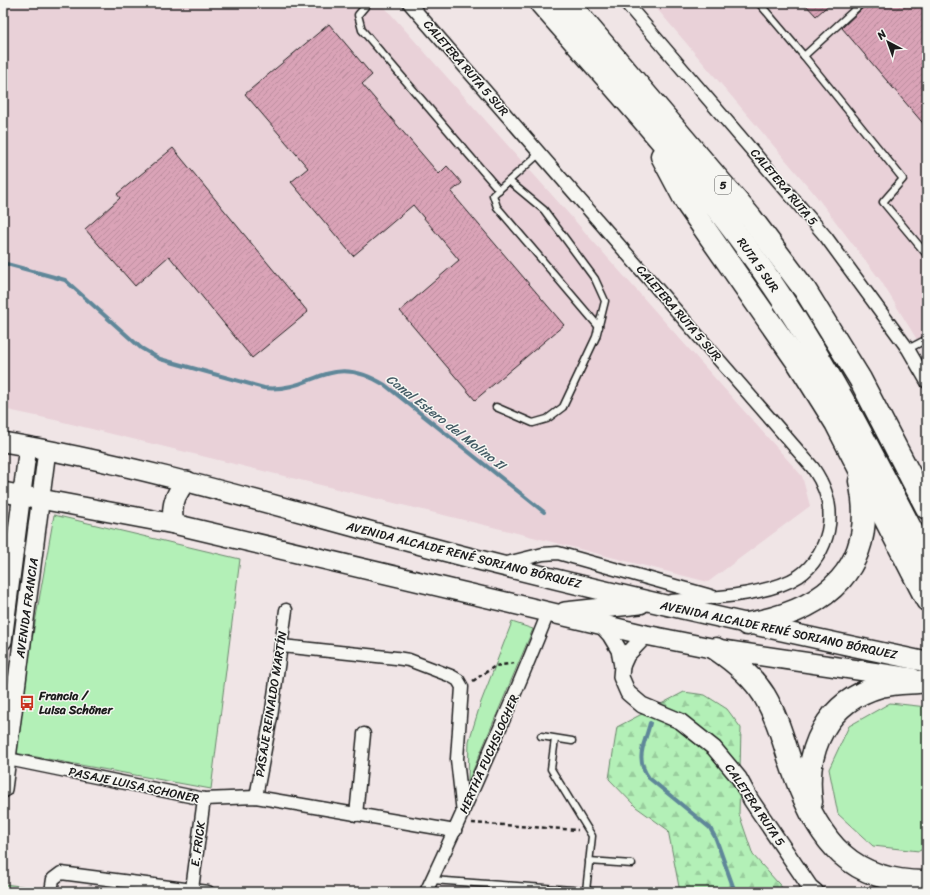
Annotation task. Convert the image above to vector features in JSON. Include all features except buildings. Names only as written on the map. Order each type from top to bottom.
[{"type":"highway","name":"RUTA 5 SUR","points":[[541,3],[650,128],[734,230],[802,328],[927,560]]},
{"type":"highway","name":"RUTA 5 SUR","points":[[568,3],[751,218],[779,254],[824,319],[860,379],[927,508]]},
{"type":"highway","points":[[650,128],[667,167],[688,205],[799,364],[836,423],[927,600]]},
{"type":"highway","points":[[860,379],[927,484]]},
{"type":"highway","points":[[747,624],[775,618],[813,601],[840,582],[861,546],[864,518],[863,497],[855,459]]},
{"type":"highway","points":[[716,649],[744,671],[764,695],[777,722],[800,789],[818,825],[837,850],[853,864],[875,875],[905,882],[927,882]]},
{"type":"highway","points":[[818,825],[811,801],[811,764],[818,739],[828,722],[840,707],[862,693],[892,684],[927,681]]},
{"type":"highway","points":[[905,882],[927,878]]},
{"type":"main road","name":"AVENIDA ALCALDE RENÉ SORIANO BÓRQUEZ","points":[[3,442],[47,450],[187,481],[426,546],[655,603],[927,662]]},
{"type":"main road","name":"AVENIDA FRANCIA","points":[[3,789],[10,638],[22,495],[28,446]]},
{"type":"main road","name":"AVENIDA FRANCIA","points":[[10,638],[41,499],[47,450]]},
{"type":"main road","points":[[174,524],[172,516],[174,501],[177,493],[187,481]]},
{"type":"main road","name":"AVENIDA ALCALDE RENÉ SORIANO BÓRQUEZ","points":[[3,492],[174,524],[646,635],[716,649],[927,681]]},
{"type":"main road","points":[[548,613],[655,603]]},
{"type":"street","name":"CALETERA RUTA 5 SUR","points":[[409,3],[813,468],[824,485],[829,505],[829,526],[822,549],[808,568],[798,576],[776,585],[718,598],[655,603]]},
{"type":"street","name":"CALETERA RUTA 5","points":[[627,3],[826,238],[908,349],[927,382]]},
{"type":"street","name":"CALETERA RUTA 5 SUR","points":[[501,565],[543,554],[558,552],[718,598]]},
{"type":"street","name":"PASAJE REINALDO MARTÍN","points":[[256,798],[271,717],[286,610]]},
{"type":"street","name":"HERTHA FUCHSLOCHER","points":[[426,892],[459,822],[548,613]]},
{"type":"street","name":"CALETERA RUTA 5","points":[[600,625],[610,635],[619,650],[622,666],[620,677],[634,700],[642,705],[680,721],[704,738],[739,778],[755,807],[810,887],[816,892]]},
{"type":"street","points":[[622,666],[627,655],[646,635]]},
{"type":"street","points":[[282,646],[402,659],[451,676],[458,680],[462,687],[458,760],[459,822]]},
{"type":"street","points":[[356,815],[364,734]]},
{"type":"street","name":"PASAJE LUISA SCHONER","points":[[5,758],[204,799],[256,798],[356,815],[459,822]]},
{"type":"street","name":"E. FRICK","points":[[192,889],[204,799]]},
{"type":"street","points":[[51,892],[53,880],[61,873],[208,892]]},
{"type":"lane","points":[[368,3],[358,15],[362,30],[499,190]]},
{"type":"lane","points":[[759,3],[804,56],[903,179],[883,202],[927,255]]},
{"type":"lane","points":[[804,56],[862,3]]},
{"type":"lane","points":[[540,153],[493,195],[497,207],[599,327]]},
{"type":"lane","points":[[496,407],[533,423],[548,419],[563,407],[596,337],[605,301],[596,279],[544,210],[509,181]]},
{"type":"lane","points":[[908,349],[927,339]]},
{"type":"lane","points":[[540,736],[572,741]]},
{"type":"lane","points":[[555,739],[550,770],[592,836],[586,891]]},
{"type":"lane","points":[[589,861],[632,864]]},
{"type":"lane","points":[[432,880],[600,892]]},
{"type":"path","points":[[462,687],[495,666],[529,660]]},
{"type":"path","points":[[459,822],[588,830]]},
{"type":"shaded area","points":[[3,3],[381,3],[802,476],[810,506],[708,582],[521,534],[55,420],[3,409]]},
{"type":"shaded area","points":[[652,3],[927,3],[927,356],[881,281],[813,192]]},
{"type":"green space","points":[[54,515],[240,559],[211,789],[15,753],[29,657]]},
{"type":"green space","points":[[512,622],[533,629],[468,782],[469,741],[481,702]]},
{"type":"green space","points":[[684,692],[705,695],[727,709],[741,728],[739,814],[753,855],[786,892],[680,892],[668,830],[636,807],[609,779],[617,727]]},
{"type":"green space","points":[[890,703],[927,707],[927,847],[919,851],[873,846],[838,814],[829,769],[849,726]]},
{"type":"green space","points":[[4,884],[69,892],[3,892]]},
{"type":"waterway","name":"Canal Estero del Molino II","points":[[3,263],[65,280],[141,348],[160,359],[264,388],[282,388],[296,385],[322,375],[335,372],[349,371],[366,375],[385,385],[544,512]]},
{"type":"waterway","name":"Canal Estero del Molino II","points":[[650,723],[641,757],[645,771],[649,778],[710,828],[716,839],[735,892]]},
{"type":"place","name":"Francia / Luisa Schöner","points":[[27,703]]}]
